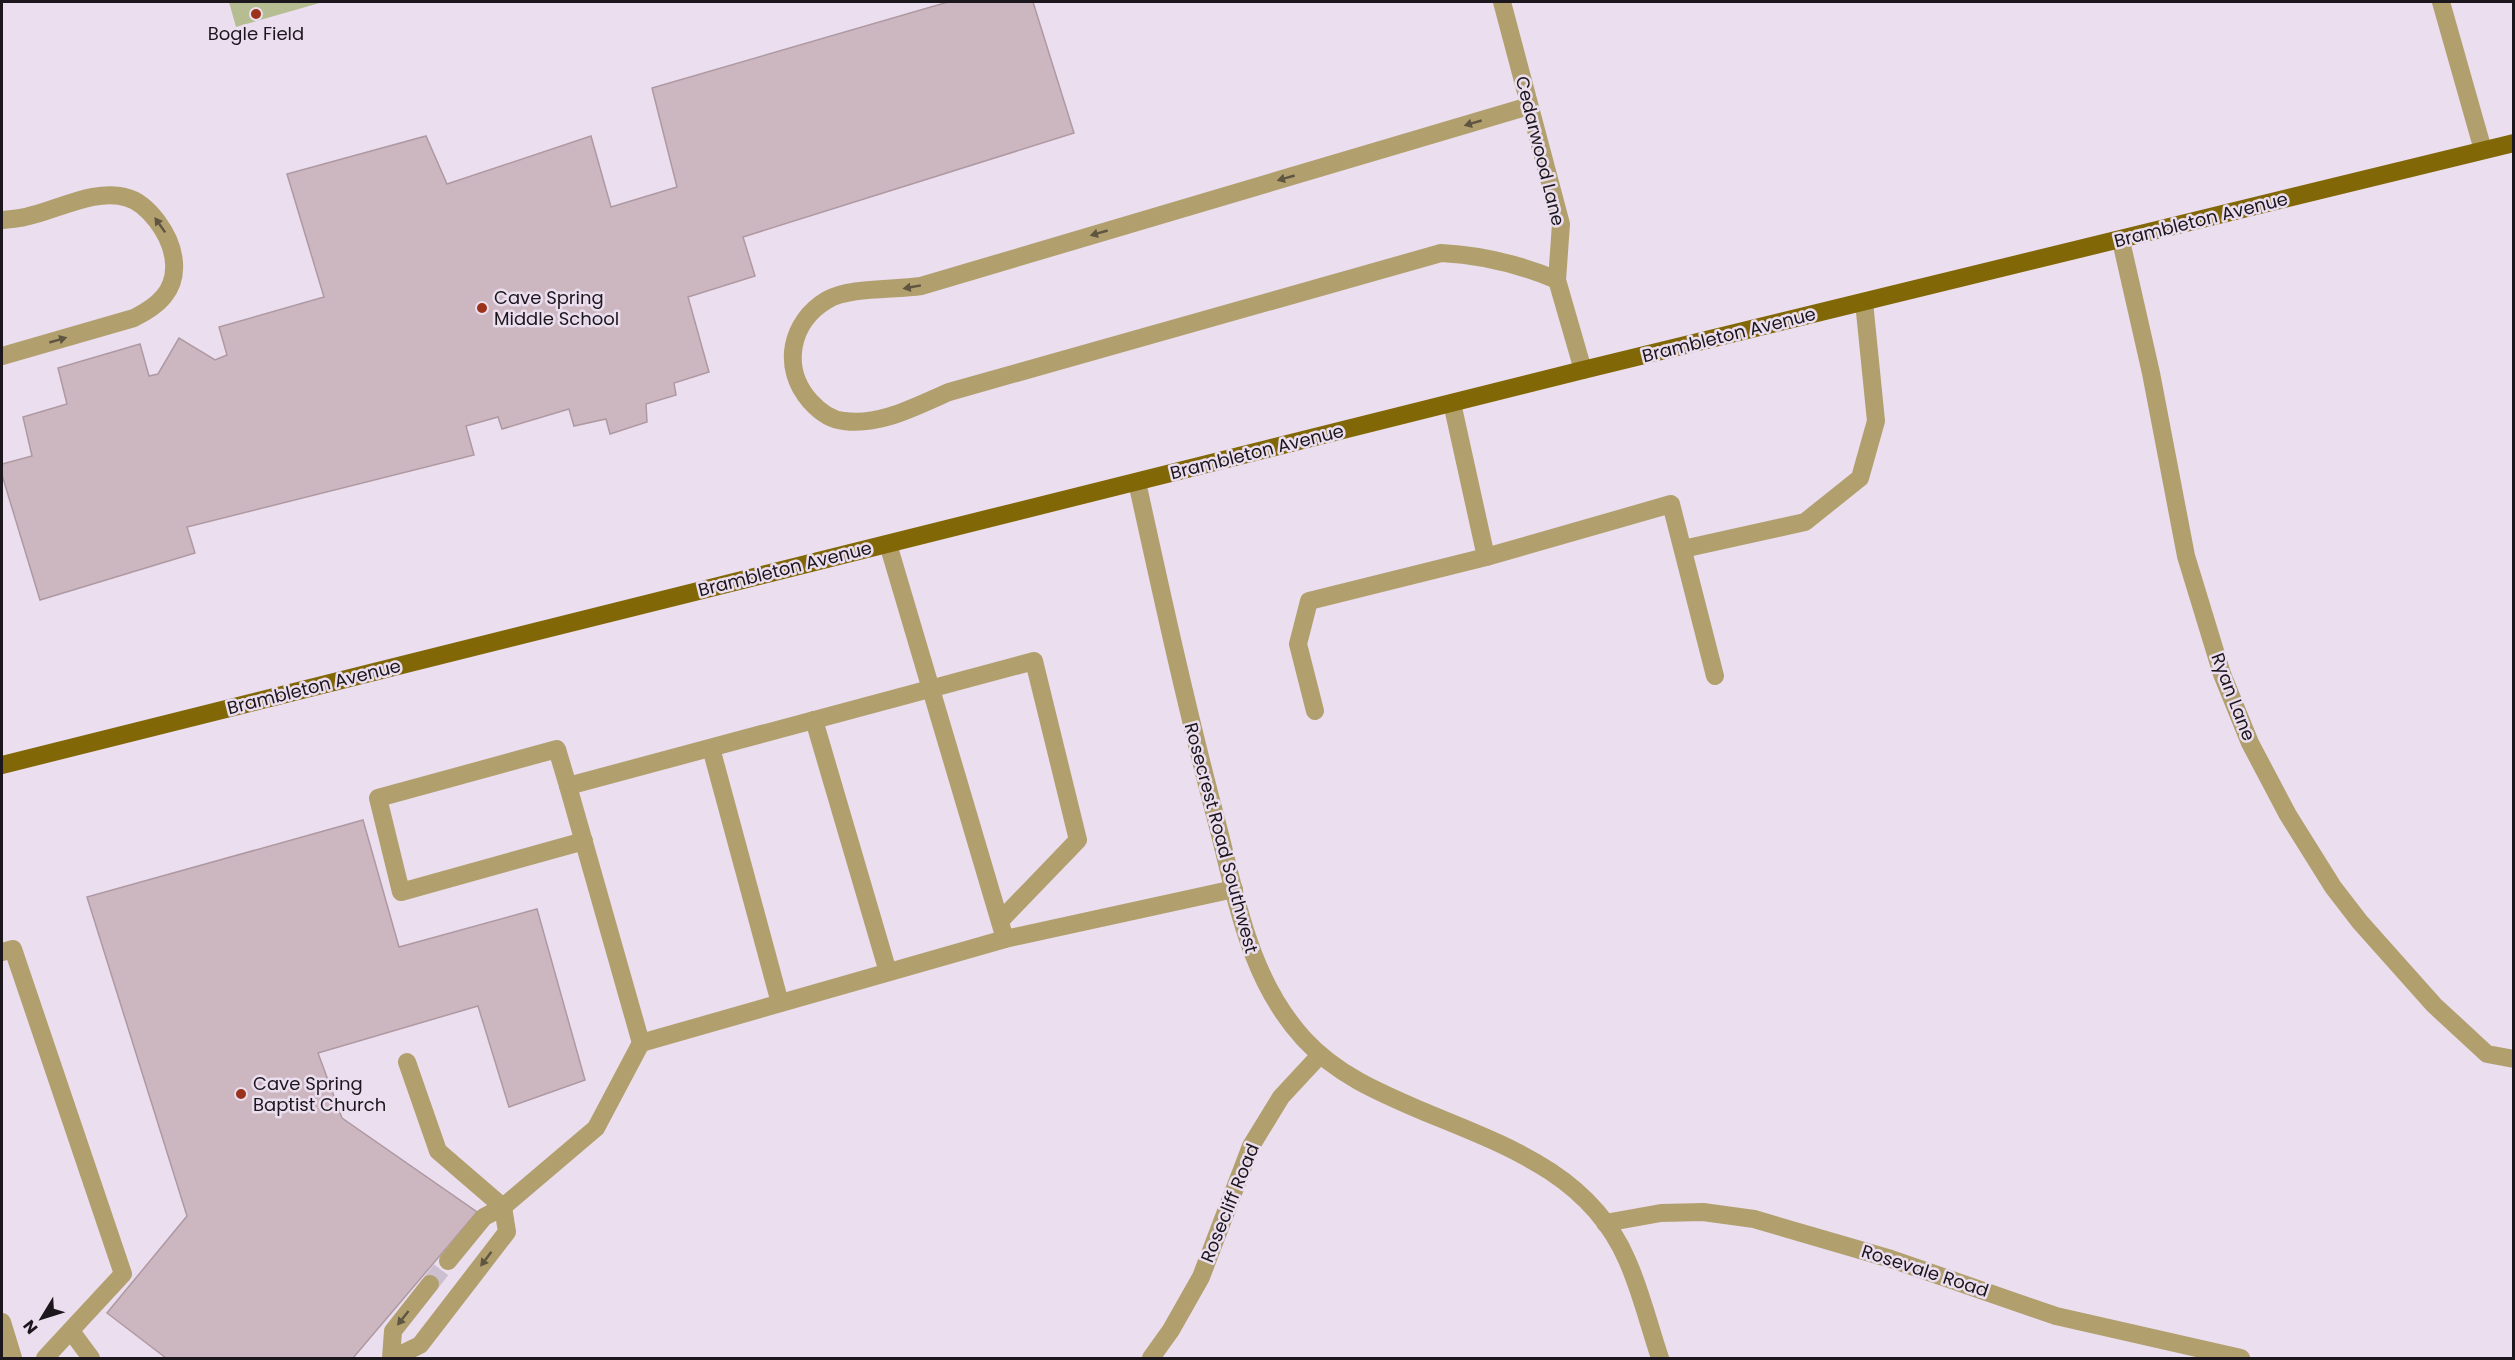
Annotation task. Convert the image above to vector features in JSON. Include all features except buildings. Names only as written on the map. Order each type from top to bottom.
[{"type":"main road","name":"Brambleton Avenue","points":[[2,765],[1583,370],[2121,241],[2514,143]]},
{"type":"street","name":"Cedarwood Lane","points":[[1502,2],[1561,224],[1557,280],[1583,370]]},
{"type":"street","points":[[2441,2],[2483,150]]},
{"type":"street","points":[[1529,106],[921,286],[893,291],[848,292],[828,299],[810,313],[797,330],[792,352],[794,372],[803,392],[821,413],[843,421],[870,421],[899,414],[949,392],[1440,254],[1494,259],[1525,267],[1557,280]]},
{"type":"street","points":[[2,220],[24,218],[110,195],[129,198],[149,211],[164,230],[173,251],[175,272],[168,292],[154,308],[134,318],[2,356]]},
{"type":"street","name":"Ryan Lane","points":[[2121,241],[2151,373],[2186,556],[2222,674],[2250,743],[2288,815],[2333,887],[2360,922],[2434,1005],[2487,1054],[2514,1059]]},
{"type":"street","points":[[1683,549],[1805,522],[1860,478],[1876,421],[1864,302]]},
{"type":"street","points":[[1452,403],[1486,557]]},
{"type":"street","name":"Rosecrest Road Southwest","points":[[1137,482],[1188,713],[1252,957],[1269,989],[1303,1038],[1320,1055],[1364,1086],[1530,1156],[1567,1182],[1605,1223],[1627,1259],[1660,1359]]},
{"type":"street","points":[[1315,711],[1298,644],[1309,602],[1486,557],[1671,504],[1715,676]]},
{"type":"street","points":[[888,544],[1005,939]]},
{"type":"street","points":[[568,786],[1034,662],[1078,840],[1000,921]]},
{"type":"street","points":[[814,720],[888,972]]},
{"type":"street","points":[[711,748],[780,1003]]},
{"type":"street","points":[[448,1261],[484,1217],[503,1207],[596,1128],[641,1043],[584,841],[557,749],[378,798],[400,892],[584,841]]},
{"type":"street","points":[[641,1043],[1005,939],[1234,889]]},
{"type":"street","points":[[2,952],[13,949],[123,1274],[45,1359]]},
{"type":"street","name":"Rosecliff Road","points":[[1151,1359],[1171,1330],[1201,1277],[1251,1146],[1281,1097],[1320,1055]]},
{"type":"street","points":[[407,1062],[438,1150],[503,1207],[507,1232],[420,1345],[392,1359],[393,1331],[430,1284]]},
{"type":"street","name":"Rosevale Road","points":[[1605,1223],[1661,1213],[1703,1212],[1754,1219],[1891,1258],[2056,1316],[2241,1359]]},
{"type":"street","points":[[2,1322],[13,1359]]},
{"type":"street","points":[[71,1331],[91,1359]]},
{"type":"green space","name":"Bogle Field","points":[[229,2],[323,2],[236,27]]},
{"type":"tunnel","points":[[430,1284],[448,1261]]},
{"type":"place","name":"Bogle Field","points":[[256,14]]},
{"type":"place","name":"Cave Spring Middle School","points":[[482,308]]},
{"type":"place","name":"Cave Spring Baptist Church","points":[[241,1094]]}]
